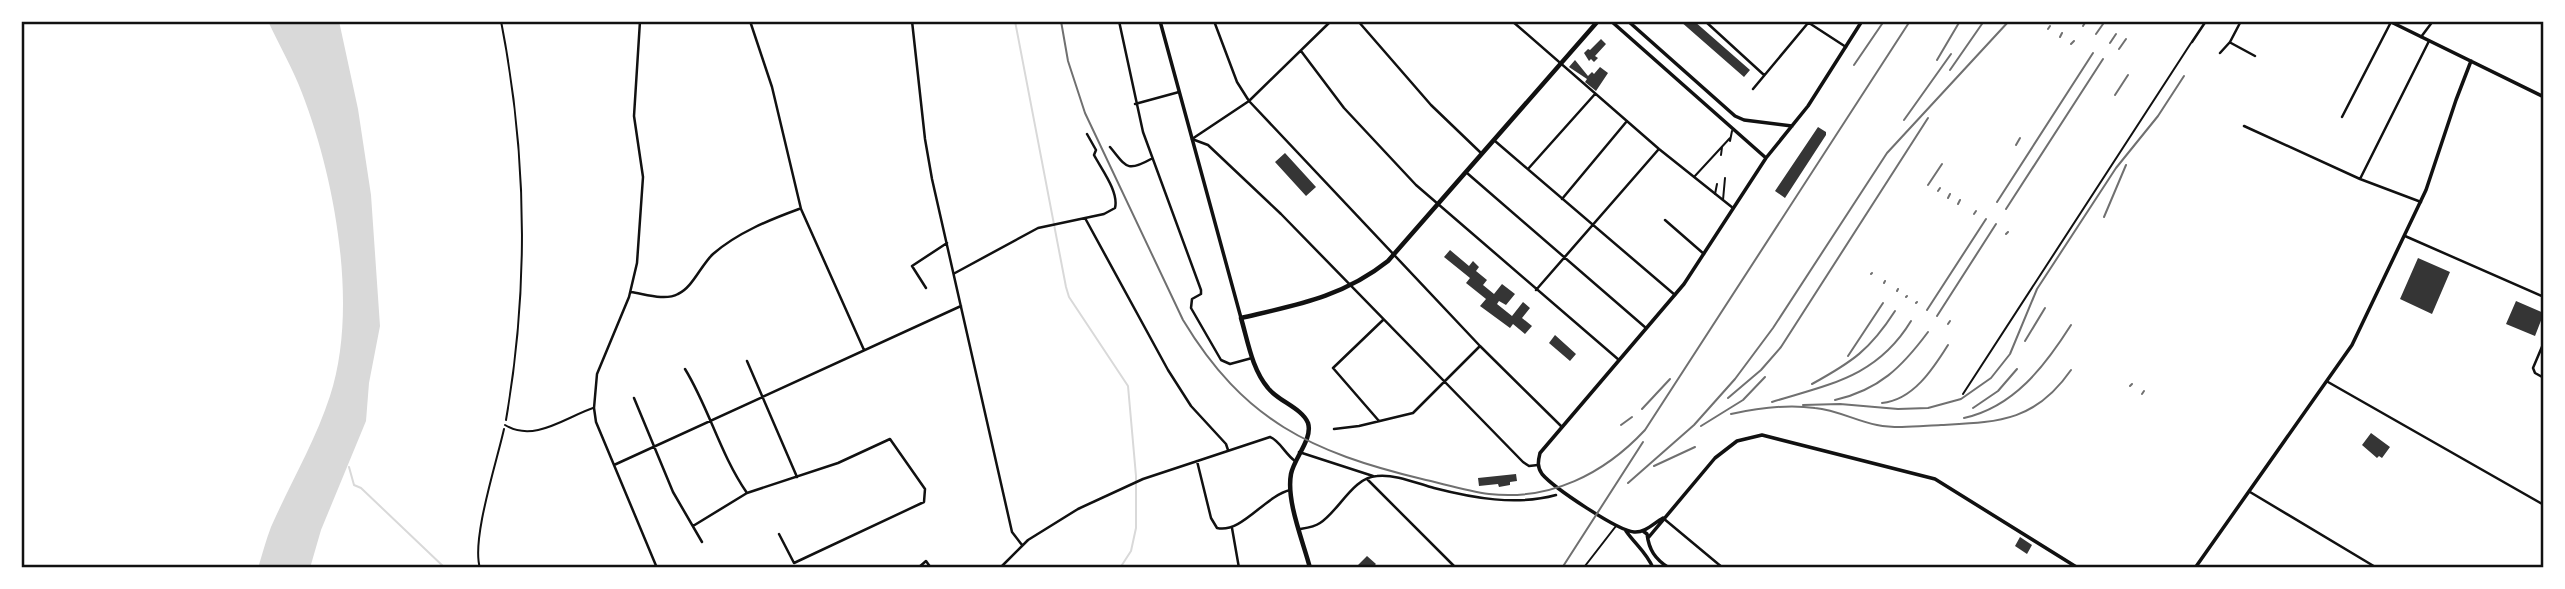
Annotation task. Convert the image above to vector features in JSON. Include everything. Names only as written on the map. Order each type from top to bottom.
[{"type":"main road","points":[[1310,568],[1290,490],[1295,461],[1308,433],[1307,422],[1270,391],[1260,378],[1241,318],[1314,301],[1351,286],[1395,256],[1598,21]]},
{"type":"street","points":[[640,21],[634,116],[643,177],[637,263],[631,292],[597,374],[594,408],[596,422],[657,568]]},
{"type":"street","points":[[750,21],[772,88],[801,209],[864,350]]},
{"type":"street","points":[[912,21],[928,159],[1012,532],[1022,545]]},
{"type":"street","points":[[1119,21],[1135,104],[1151,159],[1201,290],[1201,294],[1191,303],[1197,320],[1225,363],[1252,358]]},
{"type":"street","points":[[1160,21],[1241,318]]},
{"type":"street","points":[[1214,21],[1237,82],[1249,101],[1480,346],[1561,426]]},
{"type":"street","points":[[1192,139],[1249,101],[1331,21]]},
{"type":"street","points":[[1358,21],[1431,106],[1483,155]]},
{"type":"street","points":[[1511,21],[1693,178],[1733,208]]},
{"type":"street","points":[[1611,21],[1766,158]]},
{"type":"street","points":[[1628,21],[1735,116],[1744,120],[1792,126]]},
{"type":"street","points":[[1705,21],[1764,75]]},
{"type":"street","points":[[1648,538],[1639,532],[1626,531],[1616,526],[1542,474],[1538,465],[1541,450],[1675,295],[1766,158],[1808,106],[1863,21]]},
{"type":"street","points":[[2192,42],[2206,21]]},
{"type":"street","points":[[2220,53],[2230,42],[2241,21]]},
{"type":"street","points":[[2421,37],[2433,21]]},
{"type":"street","points":[[1753,89],[1807,22],[1846,47]]},
{"type":"street","points":[[2342,117],[2390,22],[2544,97]]},
{"type":"street","points":[[2360,179],[2429,41]]},
{"type":"street","points":[[2230,42],[2255,56]]},
{"type":"street","points":[[1301,51],[1344,108],[1416,185],[1619,360]]},
{"type":"street","points":[[2195,568],[2352,345],[2421,202],[2471,61]]},
{"type":"street","points":[[1135,104],[1180,92]]},
{"type":"street","points":[[1528,169],[1595,94]]},
{"type":"street","points":[[1562,199],[1627,121]]},
{"type":"street","points":[[2244,126],[2360,179],[2421,202]]},
{"type":"street","points":[[954,273],[1029,232],[1115,208],[1116,201],[1087,134]]},
{"type":"street","points":[[1192,139],[1208,145],[1281,214],[1523,462],[1529,466],[1538,465]]},
{"type":"street","points":[[1496,141],[1675,295]]},
{"type":"street","points":[[1110,147],[1118,158],[1130,167],[1138,167],[1151,159]]},
{"type":"street","points":[[1536,290],[1659,149]]},
{"type":"street","points":[[1467,173],[1646,328]]},
{"type":"street","points":[[631,292],[676,296],[712,255],[730,241],[777,217],[801,209]]},
{"type":"street","points":[[1085,218],[1168,370],[1191,406],[1226,444],[1228,450]]},
{"type":"street","points":[[1665,220],[1704,254]]},
{"type":"street","points":[[2405,236],[2544,297]]},
{"type":"street","points":[[926,288],[912,266],[947,243]]},
{"type":"street","points":[[614,465],[961,306]]},
{"type":"street","points":[[1379,421],[1333,369],[1382,320]]},
{"type":"street","points":[[2544,342],[2533,368],[2535,373],[2544,378]]},
{"type":"street","points":[[1334,429],[1413,413],[1480,346]]},
{"type":"street","points":[[747,361],[797,477]]},
{"type":"street","points":[[685,369],[727,461],[747,494]]},
{"type":"street","points":[[2328,382],[2544,505]]},
{"type":"street","points":[[634,398],[674,492],[702,542]]},
{"type":"street","points":[[1669,568],[1656,558],[1648,538],[1724,450],[1743,438],[1768,435],[1935,479],[2078,568]]},
{"type":"street","points":[[1000,568],[1022,545],[1079,509],[1139,481],[1270,436],[1285,454],[1295,461]]},
{"type":"street","points":[[693,526],[747,494],[838,463],[890,439],[925,489],[924,502],[794,562],[779,534]]},
{"type":"street","points":[[1299,452],[1373,476],[1404,480],[1451,492],[1495,499],[1527,500],[1556,495]]},
{"type":"street","points":[[1197,461],[1211,518],[1217,528],[1232,528],[1280,493],[1290,490]]},
{"type":"street","points":[[1300,529],[1321,522],[1367,478],[1373,476]]},
{"type":"street","points":[[1367,478],[1456,568]]},
{"type":"street","points":[[2250,492],[2377,568]]},
{"type":"street","points":[[1633,540],[1639,532],[1663,518]]},
{"type":"street","points":[[1663,518],[1723,568]]},
{"type":"street","points":[[1232,528],[1238,568]]},
{"type":"street","points":[[1626,531],[1644,551],[1653,568]]},
{"type":"street","points":[[918,568],[926,561],[931,568]]},
{"type":"lane","points":[[1963,394],[2192,42]]},
{"type":"lane","points":[[1693,178],[1730,140],[1733,136],[1732,129]]},
{"type":"lane","points":[[1721,155],[1723,146]]},
{"type":"lane","points":[[1723,201],[1726,178]]},
{"type":"lane","points":[[1715,195],[1717,184]]},
{"type":"lane","points":[[505,425],[519,430],[545,429],[563,419],[594,408]]},
{"type":"lane","points":[[1585,566],[1616,526]]},
{"type":"path","points":[[480,568],[477,557],[478,536],[505,425],[515,368],[521,306],[522,214],[515,99],[502,21]]},
{"type":"shaded area","points":[[268,21],[339,21],[358,109],[371,195],[380,326],[369,383],[366,421],[321,530],[310,568],[258,568],[271,527],[310,446],[330,396],[338,361],[343,284],[333,203],[314,127],[302,93]]},
{"type":"building","points":[[1680,21],[1694,21],[1750,70],[1744,77]]},
{"type":"building","points":[[1601,39],[1606,44],[1595,56],[1598,58],[1594,62],[1591,59],[1589,61],[1584,53]]},
{"type":"building","points":[[1575,60],[1588,76],[1600,67],[1608,73],[1596,91],[1585,82],[1587,79],[1569,67]]},
{"type":"building","points":[[1818,127],[1826,132],[1826,135],[1785,198],[1775,191]]},
{"type":"building","points":[[1285,153],[1316,187],[1306,196],[1275,162]]},
{"type":"building","points":[[1450,250],[1469,266],[1473,261],[1479,267],[1476,271],[1487,280],[1483,285],[1494,294],[1502,284],[1515,294],[1506,305],[1499,301],[1497,304],[1512,316],[1523,302],[1530,308],[1522,318],[1532,326],[1525,334],[1513,324],[1510,328],[1480,306],[1486,299],[1466,283],[1470,278],[1444,257]]},
{"type":"building","points":[[2418,258],[2450,272],[2432,314],[2400,299]]},
{"type":"building","points":[[2516,301],[2544,313],[2535,336],[2506,324]]},
{"type":"building","points":[[1555,335],[1576,354],[1570,361],[1549,343]]},
{"type":"building","points":[[2371,433],[2390,447],[2382,458],[2377,458],[2362,445]]},
{"type":"building","points":[[1516,474],[1517,481],[1510,482],[1510,485],[1479,486],[1478,478]]},
{"type":"building","points":[[2020,537],[2032,545],[2027,554],[2015,546]]},
{"type":"building","points":[[1367,556],[1376,564],[1372,568],[1355,568]]},
{"type":"waterway","points":[[1015,21],[1069,297],[1128,386],[1136,476],[1136,528],[1131,551],[1120,568]]},
{"type":"waterway","points":[[349,467],[354,485],[361,488],[445,568]]},
{"type":"railway","points":[[1061,21],[1068,61],[1085,113],[1183,320],[1206,355],[1230,384],[1256,408],[1284,427],[1346,457],[1382,469],[1464,489],[1512,495],[1533,493],[1574,481],[1612,460],[1645,430],[1910,21]]},
{"type":"railway","points":[[1854,65],[1884,21]]},
{"type":"railway","points":[[1937,60],[1960,21]]},
{"type":"railway","points":[[1950,70],[1984,21]]},
{"type":"railway","points":[[1628,483],[1694,425],[1735,379],[1773,328],[1887,153],[2009,21]]},
{"type":"railway","points":[[2083,26],[2086,21]]},
{"type":"railway","points":[[2096,34],[2103,24]]},
{"type":"railway","points":[[2060,37],[2062,33]]},
{"type":"railway","points":[[2110,43],[2116,34]]},
{"type":"railway","points":[[2119,49],[2126,39]]},
{"type":"railway","points":[[2071,44],[2074,41]]},
{"type":"railway","points":[[1997,202],[2093,53]]},
{"type":"railway","points":[[1904,120],[1951,54]]},
{"type":"railway","points":[[2006,209],[2103,59]]},
{"type":"railway","points":[[2115,95],[2128,75]]},
{"type":"railway","points":[[1803,405],[1928,408],[1961,399],[1991,378],[2010,354],[2037,289],[2116,168],[2158,116],[2184,76]]},
{"type":"railway","points":[[1728,398],[1761,370],[1781,347],[1928,118]]},
{"type":"railway","points":[[2016,145],[2020,138]]},
{"type":"railway","points":[[1928,185],[1942,164]]},
{"type":"railway","points":[[2104,217],[2126,165]]},
{"type":"railway","points":[[1948,198],[1950,194]]},
{"type":"railway","points":[[1958,204],[1960,200]]},
{"type":"railway","points":[[1927,310],[1986,219]]},
{"type":"railway","points":[[1937,316],[1996,224]]},
{"type":"railway","points":[[1848,356],[1883,303]]},
{"type":"railway","points":[[2025,341],[2045,308]]},
{"type":"railway","points":[[1812,384],[1859,354],[1877,336],[1895,311]]},
{"type":"railway","points":[[1772,402],[1851,376],[1883,355],[1911,321]]},
{"type":"railway","points":[[1964,418],[1982,413],[2013,395],[2039,370],[2071,325]]},
{"type":"railway","points":[[1835,400],[1864,390],[1888,375],[1909,356],[1928,332]]},
{"type":"railway","points":[[1882,403],[1893,401],[1913,390],[1929,373],[1948,345]]},
{"type":"railway","points":[[1973,408],[1998,391],[2017,369]]},
{"type":"railway","points":[[1731,414],[1794,406],[1823,409],[1885,426],[1909,427],[1998,420],[2014,416],[2044,400],[2071,370]]},
{"type":"railway","points":[[1701,426],[1743,400],[1765,377]]},
{"type":"railway","points":[[1642,409],[1670,379]]},
{"type":"railway","points":[[1621,425],[1632,417]]},
{"type":"railway","points":[[1562,568],[1643,442]]},
{"type":"railway","points":[[1654,466],[1695,447]]}]
